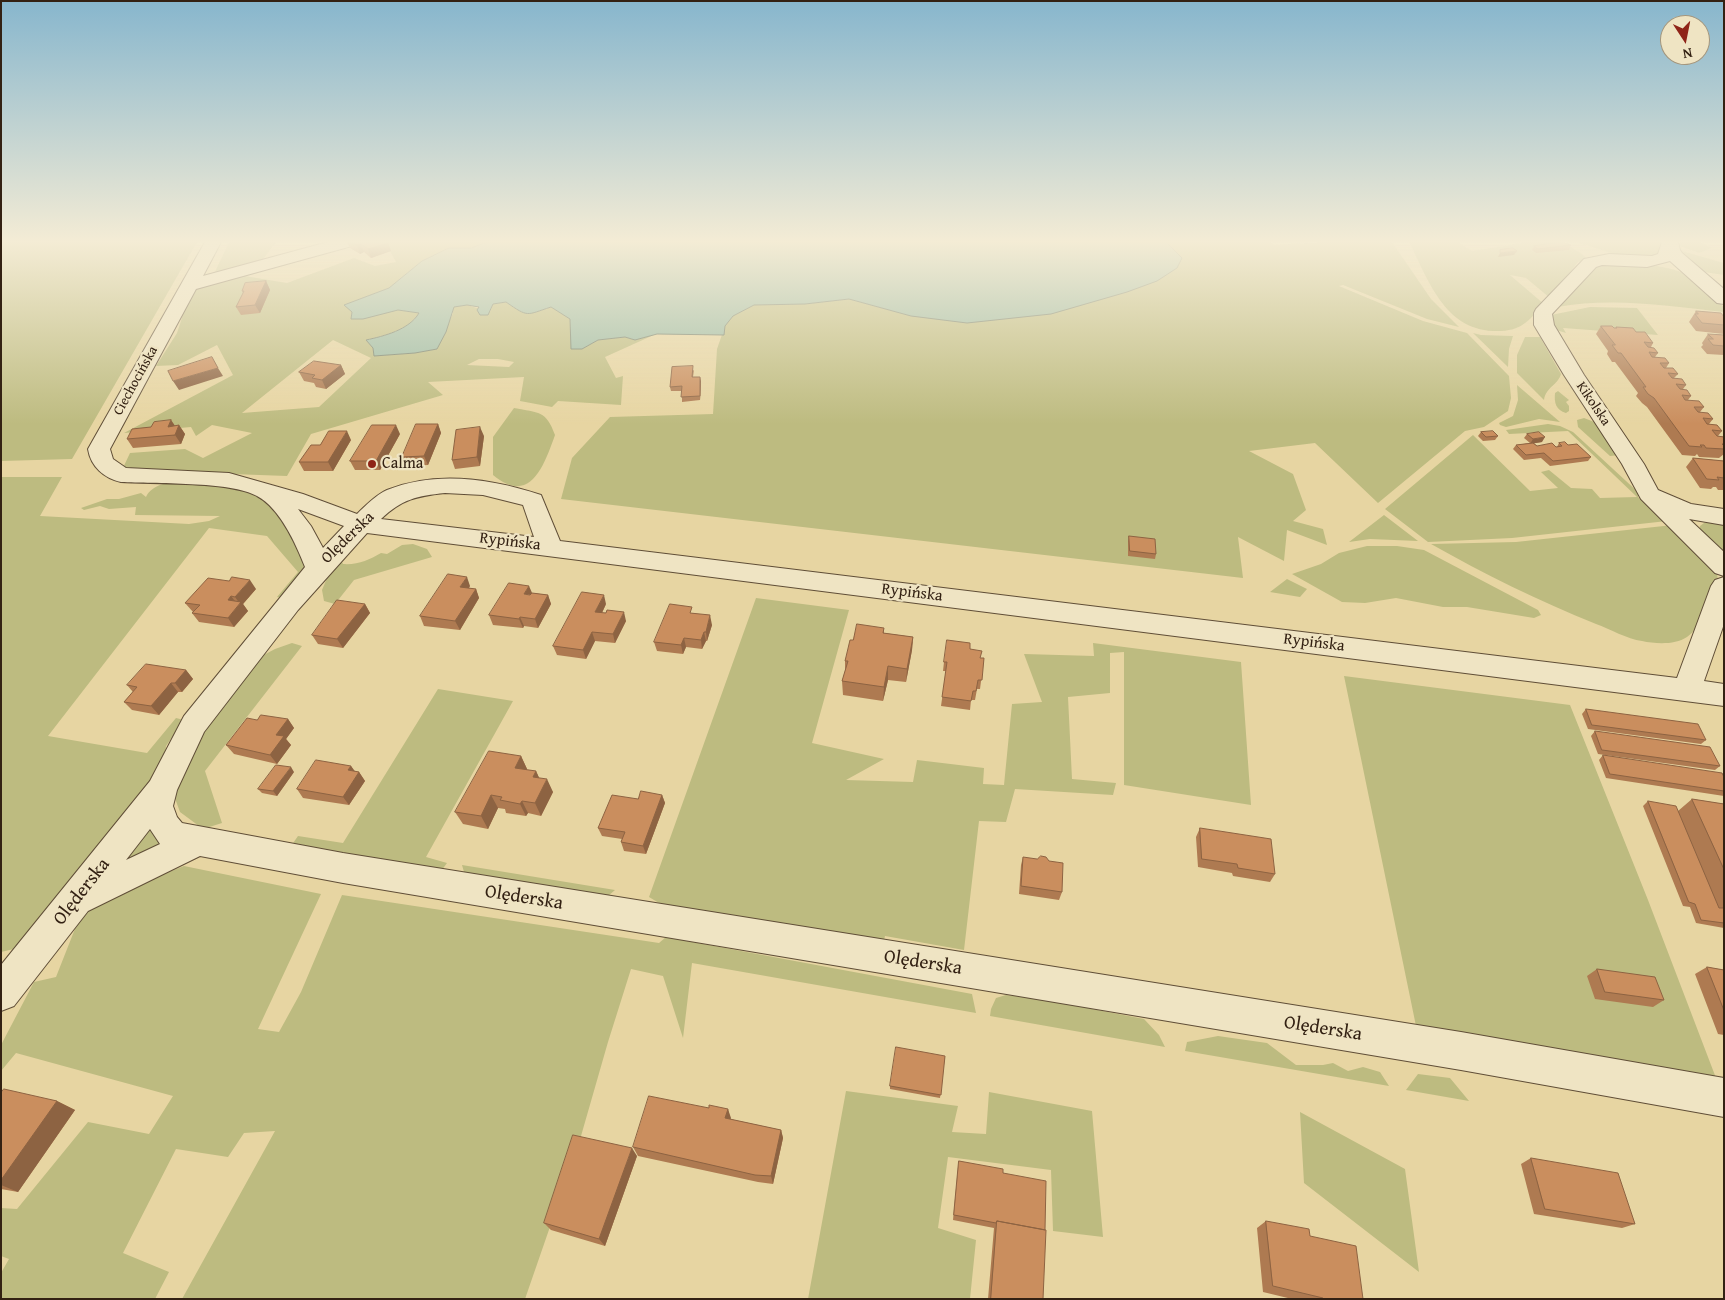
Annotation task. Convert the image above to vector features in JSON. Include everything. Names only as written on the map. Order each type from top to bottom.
[{"type":"street","name":"Ciechocińska","points":[[108,468],[100,459],[99,449],[179,303]]},
{"type":"street","name":"Kikolska","points":[[1553,303],[1543,313],[1544,326],[1649,494],[1724,567]]},
{"type":"street","name":"Rypińska","points":[[108,468],[121,475],[140,477],[228,480],[295,499],[361,524],[1724,695]]},
{"type":"street","name":"Olęderska","points":[[550,547],[533,500],[519,494],[452,486],[422,488],[394,496],[361,524],[318,567],[194,724],[161,790],[157,806],[164,825],[172,834],[198,841],[343,868],[1442,1048],[1724,1098]]},
{"type":"street","points":[[265,490],[288,510],[300,525],[318,567]]},
{"type":"street","points":[[1649,494],[1680,508],[1714,516]]},
{"type":"street","points":[[1694,538],[1697,525],[1714,516]]},
{"type":"street","points":[[1687,690],[1724,586]]},
{"type":"street","name":"Olęderska","points":[[1,993],[161,790]]},
{"type":"street","points":[[76,900],[198,841]]},
{"type":"shaded area","points":[[1,303],[162,303],[72,459],[1,461]]},
{"type":"shaded area","points":[[187,303],[351,303],[345,305],[352,312],[351,319],[398,310],[419,313],[415,319],[403,328],[366,340],[373,348],[374,356],[415,353],[437,349],[453,313],[453,307],[467,305],[490,312],[493,304],[507,303],[528,313],[551,307],[570,319],[572,349],[582,349],[598,340],[625,337],[635,340],[656,334],[605,357],[616,378],[623,376],[621,405],[558,401],[552,407],[520,401],[524,377],[428,382],[443,395],[311,434],[287,476],[122,470],[130,453],[185,449],[203,458],[252,433],[212,425],[196,436],[191,427],[124,433],[233,375],[217,345],[178,365],[156,366],[177,333]],"holes":[[[333,340],[371,358],[319,407],[242,413]],[[479,359],[498,359],[514,362],[509,367],[467,365]]]},
{"type":"shaded area","points":[[350,303],[502,303],[493,304],[488,315],[480,315],[477,310],[479,307],[467,305],[454,307],[446,332],[437,349],[415,353],[374,356],[373,348],[366,340],[403,328],[415,319],[419,313],[398,310],[363,319],[351,319],[352,312],[344,305]]},
{"type":"shaded area","points":[[507,303],[817,303],[754,305],[733,316],[725,326],[724,335],[657,334],[635,340],[625,337],[598,340],[582,349],[571,349],[570,319],[551,307],[528,314],[519,311]]},
{"type":"shaded area","points":[[862,303],[911,316],[973,303],[1379,303],[1423,321],[1467,333],[1509,376],[1511,398],[1508,411],[1484,427],[1465,431],[1378,503],[1315,443],[1249,451],[1293,474],[1306,510],[1293,521],[1323,529],[1327,545],[1287,530],[1284,561],[1238,537],[1243,578],[561,499],[572,458],[610,417],[713,414],[717,349],[725,326],[733,316],[754,305]]},
{"type":"shaded area","points":[[862,303],[1090,303],[1051,314],[967,323],[911,316]]},
{"type":"shaded area","points":[[1387,303],[1435,303],[1459,327],[1427,319]]},
{"type":"shaded area","points":[[1442,303],[1544,304],[1522,325],[1502,331],[1476,328],[1450,312]]},
{"type":"shaded area","points":[[1561,303],[1720,303],[1724,307],[1724,312],[1661,305],[1620,303],[1578,304],[1557,307]]},
{"type":"shaded area","points":[[1590,307],[1637,308],[1658,335],[1563,328],[1566,333],[1556,330],[1549,323],[1551,315]]},
{"type":"shaded area","points":[[1473,333],[1513,336],[1509,349],[1508,367]]},
{"type":"shaded area","points":[[1525,337],[1540,337],[1561,374],[1547,392],[1544,400],[1517,373],[1517,355]]},
{"type":"shaded area","points":[[1517,385],[1560,422],[1539,419],[1506,427],[1500,425],[1499,423],[1513,416],[1518,400]]},
{"type":"shaded area","points":[[1558,391],[1569,400],[1566,402],[1569,406],[1569,411],[1566,413],[1556,406],[1555,393]]},
{"type":"shaded area","points":[[514,408],[536,412],[545,417],[555,435],[546,459],[534,478],[526,484],[517,486],[506,483],[493,475],[493,437]]},
{"type":"shaded area","points":[[1584,418],[1597,423],[1620,455],[1610,456],[1578,427],[1577,420]]},
{"type":"shaded area","points":[[1548,424],[1560,426],[1573,432],[1639,493],[1638,497],[1667,521],[1512,538],[1428,542],[1385,509],[1473,435],[1530,491],[1558,488],[1541,472],[1549,470],[1571,488],[1592,489],[1600,498],[1637,497],[1568,431],[1509,434],[1506,430]]},
{"type":"shaded area","points":[[1,477],[62,477],[40,516],[189,524],[209,521],[220,516],[135,515],[136,507],[109,509],[100,506],[84,510],[81,508],[107,499],[119,499],[141,493],[146,497],[155,488],[168,483],[184,481],[222,485],[255,495],[274,508],[302,546],[306,560],[303,570],[296,580],[281,598],[277,597],[298,572],[267,536],[209,528],[48,736],[147,753],[176,718],[184,720],[166,746],[164,763],[18,948],[1,952]]},
{"type":"shaded area","points":[[1384,515],[1418,541],[1370,539],[1349,542]]},
{"type":"shaded area","points":[[1704,523],[1724,523],[1724,559],[1699,531],[1700,526]]},
{"type":"shaded area","points":[[1673,525],[1717,573],[1718,581],[1697,627],[1692,633],[1682,640],[1665,643],[1636,640],[1575,615],[1512,587],[1431,544],[1516,542]]},
{"type":"shaded area","points":[[413,544],[427,549],[432,557],[354,580],[335,604],[324,601],[322,590],[327,578],[324,573],[338,555],[343,564],[354,564],[368,560],[381,553],[387,554],[402,545]]},
{"type":"shaded area","points":[[1367,546],[1397,546],[1424,550],[1538,610],[1541,615],[1534,618],[1467,607],[1443,607],[1396,598],[1365,603],[1342,602],[1292,574],[1321,564],[1339,553]]},
{"type":"shaded area","points":[[1287,579],[1307,589],[1300,597],[1270,592]]},
{"type":"shaded area","points":[[756,598],[849,610],[812,743],[884,759],[846,780],[913,782],[917,760],[984,768],[983,784],[1004,785],[1012,704],[1042,702],[1024,654],[1094,656],[1093,643],[1241,662],[1251,805],[1124,785],[1124,652],[1110,653],[1110,693],[1068,697],[1072,779],[1116,783],[1113,795],[1015,789],[1006,822],[979,821],[964,950],[885,936],[883,945],[664,906],[649,897]]},
{"type":"shaded area","points":[[292,643],[302,646],[205,771],[222,823],[203,829],[180,812],[173,793],[182,762],[258,658]]},
{"type":"shaded area","points":[[1344,676],[1570,705],[1648,900],[1716,1078],[1416,1026]]},
{"type":"shaded area","points":[[438,689],[513,701],[426,857],[447,863],[439,874],[291,846],[298,836],[343,843]]},
{"type":"shaded area","points":[[150,816],[174,844],[107,876]]},
{"type":"shaded area","points":[[462,865],[615,890],[601,902],[466,879]]},
{"type":"shaded area","points":[[184,866],[321,894],[258,1029],[279,1032],[301,992],[342,895],[659,943],[666,937],[972,994],[976,1013],[692,963],[683,1038],[663,976],[631,969],[579,1143],[525,1299],[182,1299],[275,1131],[244,1133],[228,1157],[176,1149],[123,1253],[169,1272],[155,1299],[1,1299],[1,1273],[9,1259],[1,1256],[1,1208],[17,1209],[88,1122],[149,1134],[173,1096],[16,1053],[1,1071],[1,1045],[34,982],[56,977],[84,906]]},
{"type":"shaded area","points":[[1006,995],[1041,999],[1144,1019],[1159,1035],[1165,1047],[990,1016],[996,998]]},
{"type":"shaded area","points":[[1218,1036],[1267,1043],[1296,1065],[1333,1063],[1348,1071],[1363,1067],[1380,1072],[1389,1086],[1185,1051],[1187,1042]]},
{"type":"shaded area","points":[[1418,1074],[1450,1078],[1469,1101],[1406,1090]]},
{"type":"shaded area","points":[[846,1091],[958,1106],[952,1132],[986,1134],[989,1092],[1092,1111],[1103,1237],[1053,1231],[1051,1170],[948,1157],[938,1228],[976,1240],[970,1299],[808,1299]]},
{"type":"shaded area","points":[[1300,1112],[1405,1169],[1419,1272],[1304,1183]]},
{"type":"building","points":[[238,303],[256,303],[255,305],[236,307]]},
{"type":"building","points":[[1696,311],[1721,313],[1724,317],[1724,325],[1702,323],[1695,314],[1698,314]]},
{"type":"building","points":[[1601,326],[1633,328],[1636,332],[1645,332],[1653,343],[1644,342],[1658,353],[1649,352],[1652,357],[1665,358],[1669,363],[1660,363],[1664,368],[1673,368],[1678,374],[1668,373],[1672,378],[1682,379],[1686,385],[1676,384],[1680,389],[1687,390],[1691,396],[1682,395],[1685,400],[1699,401],[1704,407],[1694,407],[1698,412],[1708,413],[1713,419],[1703,418],[1707,424],[1717,425],[1722,431],[1712,430],[1717,436],[1724,437],[1724,444],[1722,444],[1724,449],[1706,448],[1704,445],[1700,445],[1702,447],[1689,446],[1654,398],[1648,394],[1643,387],[1646,387],[1621,353],[1618,353],[1612,345],[1615,345]]},
{"type":"building","points":[[1708,334],[1724,335],[1724,346],[1713,345],[1708,339],[1713,339]]},
{"type":"building","points":[[212,357],[218,368],[173,381],[168,371]]},
{"type":"building","points":[[314,361],[341,365],[322,380],[312,378],[315,375],[299,372]]},
{"type":"building","points":[[693,366],[692,377],[700,377],[700,396],[681,397],[682,386],[670,387],[672,367]]},
{"type":"building","points":[[171,420],[168,427],[179,425],[175,435],[127,439],[132,429],[151,427],[154,422]]},
{"type":"building","points":[[416,424],[438,424],[424,456],[402,457]]},
{"type":"building","points":[[372,425],[396,425],[376,461],[350,461]]},
{"type":"building","points":[[480,427],[477,457],[452,460],[456,430]]},
{"type":"building","points":[[329,431],[347,431],[328,462],[299,462],[311,445],[320,445]]},
{"type":"building","points":[[1493,431],[1498,436],[1486,437],[1481,432]]},
{"type":"building","points":[[1539,432],[1545,437],[1533,439],[1527,434]]},
{"type":"building","points":[[1565,442],[1568,445],[1577,444],[1591,457],[1553,461],[1544,453],[1526,455],[1516,445],[1533,443],[1537,446],[1552,443],[1556,447],[1562,446],[1559,443]]},
{"type":"building","points":[[1693,458],[1724,461],[1724,478],[1717,477],[1719,480],[1707,479]]},
{"type":"building","points":[[1129,536],[1155,539],[1156,554],[1130,551]]},
{"type":"building","points":[[448,574],[467,577],[460,587],[476,589],[455,621],[420,616]]},
{"type":"building","points":[[232,577],[250,580],[235,597],[231,596],[228,600],[241,602],[228,618],[192,613],[200,605],[185,603],[208,578],[229,581]]},
{"type":"building","points":[[509,583],[529,586],[524,594],[548,595],[535,619],[489,615]]},
{"type":"building","points":[[582,592],[604,595],[595,612],[606,613],[607,610],[624,612],[613,634],[592,632],[583,650],[553,646]]},
{"type":"building","points":[[337,600],[365,604],[337,639],[312,635]]},
{"type":"building","points":[[670,604],[692,607],[690,613],[710,615],[706,632],[704,632],[701,640],[684,638],[681,645],[654,642]]},
{"type":"building","points":[[857,624],[884,628],[883,633],[913,637],[907,669],[888,666],[884,687],[842,681],[848,661],[845,661],[850,640],[853,640]]},
{"type":"building","points":[[947,640],[970,643],[970,649],[982,651],[980,658],[984,658],[982,680],[978,680],[976,691],[973,691],[971,701],[942,697],[947,662],[944,662]]},
{"type":"building","points":[[146,664],[186,670],[175,683],[171,683],[151,706],[124,702],[137,687],[127,685]]},
{"type":"building","points":[[1586,709],[1698,724],[1706,740],[1592,725]]},
{"type":"building","points":[[261,715],[288,719],[276,735],[284,736],[270,755],[226,745],[247,718],[257,720]]},
{"type":"building","points":[[1595,731],[1710,747],[1720,766],[1602,750]]},
{"type":"building","points":[[489,751],[521,756],[515,768],[536,771],[533,777],[547,779],[535,803],[522,801],[520,804],[500,800],[502,797],[491,795],[481,816],[455,812]]},
{"type":"building","points":[[1603,755],[1722,773],[1724,777],[1724,791],[1610,774]]},
{"type":"building","points":[[316,760],[351,766],[348,770],[359,772],[343,797],[297,789]]},
{"type":"building","points":[[276,765],[291,767],[273,791],[258,789]]},
{"type":"building","points":[[641,791],[662,795],[643,846],[621,842],[625,832],[598,828],[612,795],[638,799]]},
{"type":"building","points":[[1692,799],[1724,804],[1724,869]]},
{"type":"building","points":[[1648,801],[1676,806],[1719,908],[1724,908],[1724,923],[1701,920],[1695,904],[1689,902]]},
{"type":"building","points":[[1200,828],[1271,839],[1275,874],[1238,868],[1237,864],[1202,859]]},
{"type":"building","points":[[1041,856],[1046,857],[1049,861],[1063,863],[1062,892],[1021,886],[1023,857],[1037,859]]},
{"type":"building","points":[[1707,967],[1724,970],[1724,1010]]},
{"type":"building","points":[[1597,969],[1655,977],[1664,1000],[1605,992]]},
{"type":"building","points":[[896,1047],[945,1056],[941,1095],[890,1086]]},
{"type":"building","points":[[4,1089],[57,1101],[1,1180],[1,1093]]},
{"type":"building","points":[[649,1096],[709,1108],[709,1105],[728,1109],[725,1118],[781,1130],[771,1176],[755,1175],[633,1147]]},
{"type":"building","points":[[573,1135],[632,1148],[599,1239],[544,1223]]},
{"type":"building","points":[[1531,1158],[1618,1173],[1635,1224],[1545,1209]]},
{"type":"building","points":[[959,1161],[1003,1169],[1003,1173],[1046,1181],[1045,1230],[954,1215]]},
{"type":"building","points":[[997,1221],[1046,1230],[1043,1299],[991,1299]]},
{"type":"building","points":[[1266,1221],[1309,1229],[1310,1236],[1356,1246],[1363,1299],[1323,1299],[1273,1286]]},
{"type":"place","name":"Calma","points":[[372,464]]}]
